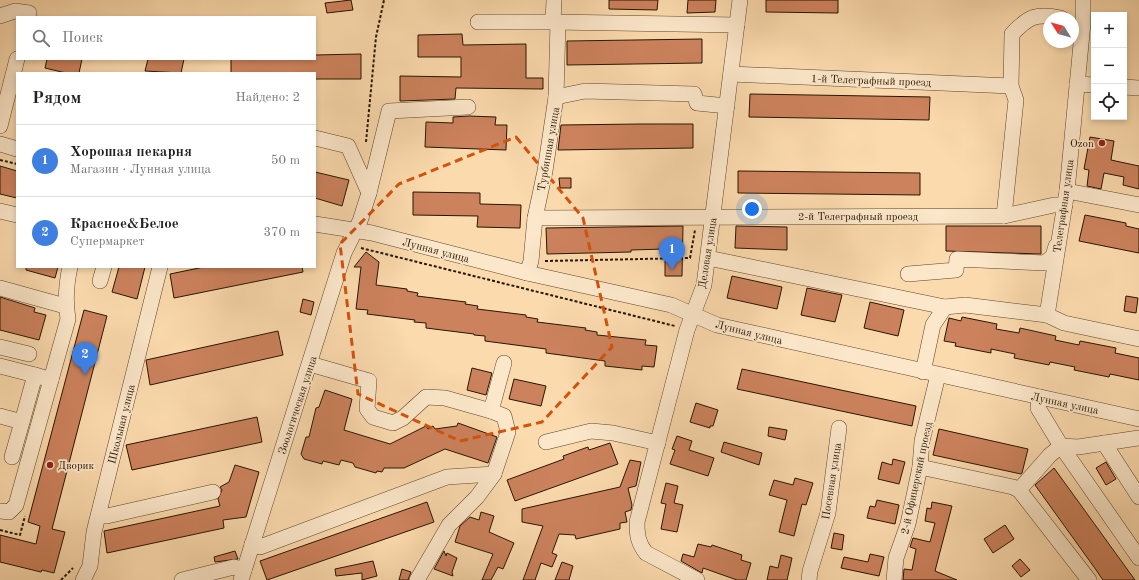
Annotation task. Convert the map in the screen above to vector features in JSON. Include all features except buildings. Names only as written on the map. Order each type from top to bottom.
[{"type":"street","name":"Турбинная улица","points":[[529,267],[535,218],[545,171],[556,97],[554,0]]},
{"type":"street","name":"Деловая улица","points":[[697,580],[646,553],[640,545],[637,534],[637,522],[687,330],[704,285],[740,0]]},
{"type":"street","name":"Телеграфная улица","points":[[1079,18],[1083,0]]},
{"type":"street","points":[[0,16],[15,11],[30,10]]},
{"type":"street","points":[[1004,216],[1016,100],[1010,86],[1012,34],[1024,21],[1043,14]]},
{"type":"street","points":[[478,22],[737,25]]},
{"type":"street","name":"Телеграфная улица","points":[[1047,316],[1066,198],[1077,84],[1078,48]]},
{"type":"street","points":[[0,126],[17,60]]},
{"type":"street","name":"1-й Телеграфный проезд","points":[[731,74],[1010,86]]},
{"type":"street","points":[[1077,84],[1091,85]]},
{"type":"street","points":[[1127,87],[1139,88]]},
{"type":"street","points":[[556,97],[585,91],[694,94],[697,103],[727,106]]},
{"type":"street","name":"Зоологическая улица","points":[[243,575],[351,238],[360,221],[369,193],[389,111],[468,108]]},
{"type":"street","points":[[316,138],[348,146],[369,193]]},
{"type":"street","points":[[0,144],[16,149]]},
{"type":"street","name":"2-й Телеграфный проезд","points":[[535,218],[1004,216],[1054,205],[1066,198],[1139,205]]},
{"type":"street","points":[[0,211],[16,215]]},
{"type":"street","name":"Лунная улица","points":[[316,224],[351,238],[372,233],[529,267],[672,305],[693,313],[717,326],[1139,420]]},
{"type":"street","points":[[908,274],[956,270],[957,259],[1045,262],[1053,256],[1061,228]]},
{"type":"street","points":[[708,258],[945,307],[966,305],[1047,316],[1064,323],[1139,338]]},
{"type":"street","points":[[0,511],[9,512],[16,506],[68,318],[65,306],[66,283],[70,268]]},
{"type":"street","name":"Школьная улица","points":[[86,579],[90,566],[94,532],[160,268]]},
{"type":"street","points":[[0,288],[65,306]]},
{"type":"street","points":[[923,372],[933,325],[945,307]]},
{"type":"street","points":[[0,347],[29,354]]},
{"type":"street","points":[[491,411],[504,363]]},
{"type":"street","points":[[310,364],[369,381],[367,408],[373,417],[387,421],[394,422],[403,418],[426,397],[445,398],[504,416],[508,432],[494,474],[477,497],[449,525],[417,580]]},
{"type":"street","points":[[0,366],[51,380]]},
{"type":"street","points":[[12,457],[35,375]]},
{"type":"street","name":"2-й Офицерский проезд","points":[[894,580],[896,558],[908,524],[920,467],[922,441],[938,375]]},
{"type":"street","points":[[1039,398],[1038,408],[1061,446],[1139,558]]},
{"type":"street","points":[[0,416],[22,422]]},
{"type":"street","name":"Посевная улица","points":[[809,580],[810,570],[828,513],[839,428]]},
{"type":"street","points":[[546,442],[591,432],[613,433],[658,443]]},
{"type":"street","points":[[1019,490],[1050,455],[1061,446],[1078,447],[1139,438]]},
{"type":"street","points":[[1104,443],[1139,497]]},
{"type":"street","points":[[920,467],[1013,487],[1019,490],[1089,580]]},
{"type":"street","points":[[252,544],[260,547],[447,477],[494,474]]},
{"type":"street","points":[[99,516],[107,516],[213,492]]},
{"type":"street","points":[[182,580],[234,567],[243,575]]},
{"type":"path","points":[[366,149],[376,37],[384,0]]},
{"type":"path","points":[[0,160],[16,164]]},
{"type":"path","points":[[529,267],[690,258],[697,217]]},
{"type":"path","points":[[351,238],[687,330]]},
{"type":"path","points":[[61,580],[75,566]]},
{"type":"highlighted area","points":[[516,137],[583,218],[612,347],[542,422],[460,441],[358,394],[340,244],[399,184]]},
{"type":"place","name":"Ozon","points":[[1102,143]]},
{"type":"place","name":"Хорошая пекарня","points":[[672,270]]},
{"type":"place","name":"Красное&Белое","points":[[85,375]]},
{"type":"place","name":"Дворик","points":[[50,465]]}]
